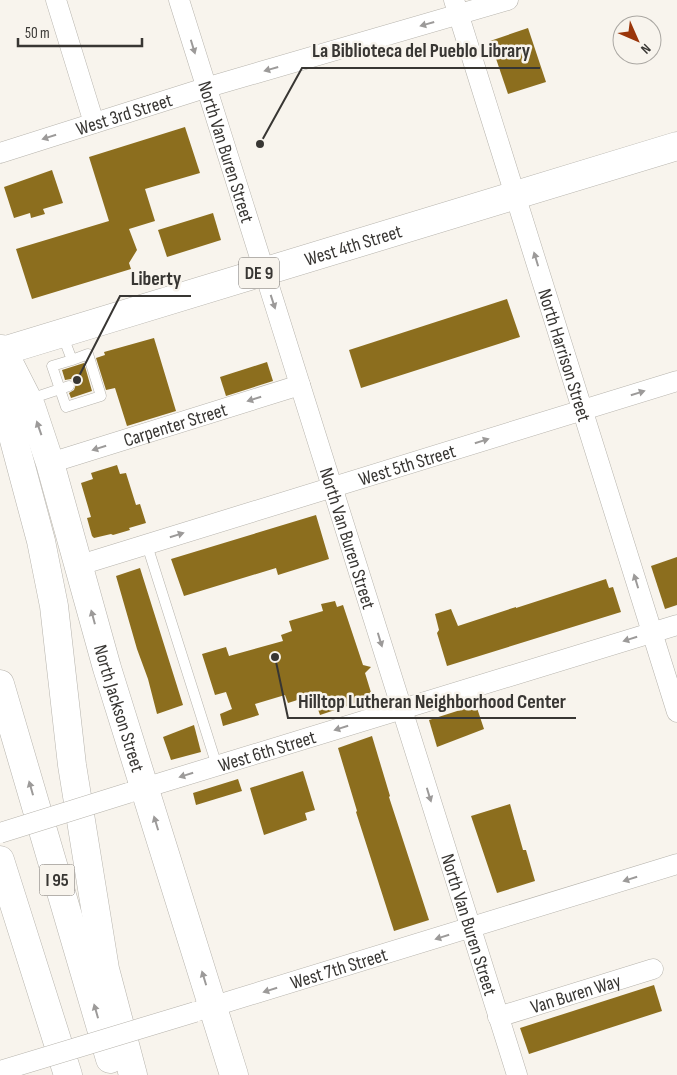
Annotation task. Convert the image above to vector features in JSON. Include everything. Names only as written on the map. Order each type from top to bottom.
[{"type":"main road","name":"West 4th Street","points":[[1,349],[61,333],[677,146]]},
{"type":"main road","name":"North Jackson Street","points":[[1,349],[28,400],[50,463],[80,565],[136,790],[204,1009],[234,1075]]},
{"type":"main road","points":[[1,349],[7,414],[41,540],[54,606],[72,765],[105,969],[133,1075]]},
{"type":"main road","name":"I 95","points":[[0,684],[115,1075]]},
{"type":"main road","name":"I 95","points":[[0,860],[68,1075]]},
{"type":"main road","points":[[0,896],[26,981],[48,1075]]},
{"type":"street","points":[[56,0],[94,123]]},
{"type":"street","name":"North Van Buren Street","points":[[178,0],[517,1075]]},
{"type":"street","name":"West 3rd Street","points":[[0,153],[457,8],[508,0]]},
{"type":"street","name":"North Harrison Street","points":[[457,8],[677,712]]},
{"type":"street","name":"West 5th Street","points":[[80,565],[677,381]]},
{"type":"street","name":"Carpenter Street","points":[[50,463],[300,385]]},
{"type":"street","name":"West 6th Street","points":[[0,833],[677,625]]},
{"type":"street","name":"West 7th Street","points":[[0,1071],[677,864]]},
{"type":"street","name":"Van Buren Way","points":[[498,1016],[653,969]]},
{"type":"lane","points":[[61,333],[72,360]]},
{"type":"lane","points":[[88,354],[93,378],[102,396],[66,407],[64,387],[52,366],[72,360],[88,354]]},
{"type":"lane","points":[[28,400],[64,387]]},
{"type":"lane","points":[[147,545],[217,766]]},
{"type":"building","points":[[528,28],[546,82],[508,94],[490,41]]},
{"type":"building","points":[[185,127],[200,173],[145,189],[155,221],[129,229],[137,250],[129,263],[131,269],[32,299],[16,249],[109,221],[89,157]]},
{"type":"building","points":[[52,170],[63,203],[43,209],[45,214],[31,218],[30,213],[14,218],[4,187]]},
{"type":"building","points":[[213,213],[221,240],[167,257],[158,230]]},
{"type":"building","points":[[507,299],[520,337],[361,388],[349,350]]},
{"type":"building","points":[[154,338],[176,411],[127,426],[115,388],[106,390],[96,358],[105,355],[104,352]]},
{"type":"building","points":[[267,362],[273,381],[226,396],[220,377]]},
{"type":"building","points":[[84,363],[92,391],[71,398],[69,393],[74,390],[76,384],[71,379],[65,380],[62,370]]},
{"type":"building","points":[[117,465],[120,474],[126,473],[136,505],[140,504],[146,523],[113,535],[94,538],[87,518],[91,517],[81,483],[93,479],[91,473]]},
{"type":"building","points":[[316,515],[329,559],[278,575],[276,568],[184,596],[171,559]]},
{"type":"building","points":[[677,557],[677,605],[665,609],[651,566]]},
{"type":"building","points":[[140,568],[183,705],[157,714],[116,576]]},
{"type":"building","points":[[606,579],[609,588],[613,587],[621,612],[447,666],[437,633],[439,630],[435,614],[451,609],[458,626]]},
{"type":"building","points":[[335,601],[337,607],[343,605],[363,665],[371,667],[365,673],[373,699],[320,715],[313,695],[288,703],[285,695],[255,704],[259,715],[223,726],[220,714],[232,709],[226,692],[215,695],[202,654],[226,647],[229,656],[283,641],[281,635],[292,631],[289,621],[323,611],[321,604]]},
{"type":"building","points":[[476,705],[484,729],[437,747],[429,720]]},
{"type":"building","points":[[194,725],[201,752],[171,760],[163,737]]},
{"type":"building","points":[[372,736],[389,797],[429,920],[394,931],[356,812],[338,748]]},
{"type":"building","points":[[303,771],[315,810],[305,813],[307,820],[264,835],[250,788]]},
{"type":"building","points":[[238,779],[242,791],[196,805],[193,793]]},
{"type":"building","points":[[510,804],[523,850],[526,850],[535,881],[497,893],[471,816]]},
{"type":"building","points":[[654,985],[662,1011],[529,1054],[520,1028]]},
{"type":"place","name":"La Biblioteca del Pueblo Library","points":[[260,144]]},
{"type":"place","name":"Liberty","points":[[77,380]]},
{"type":"place","name":"Hilltop Lutheran Neighborhood Center","points":[[275,657]]}]
